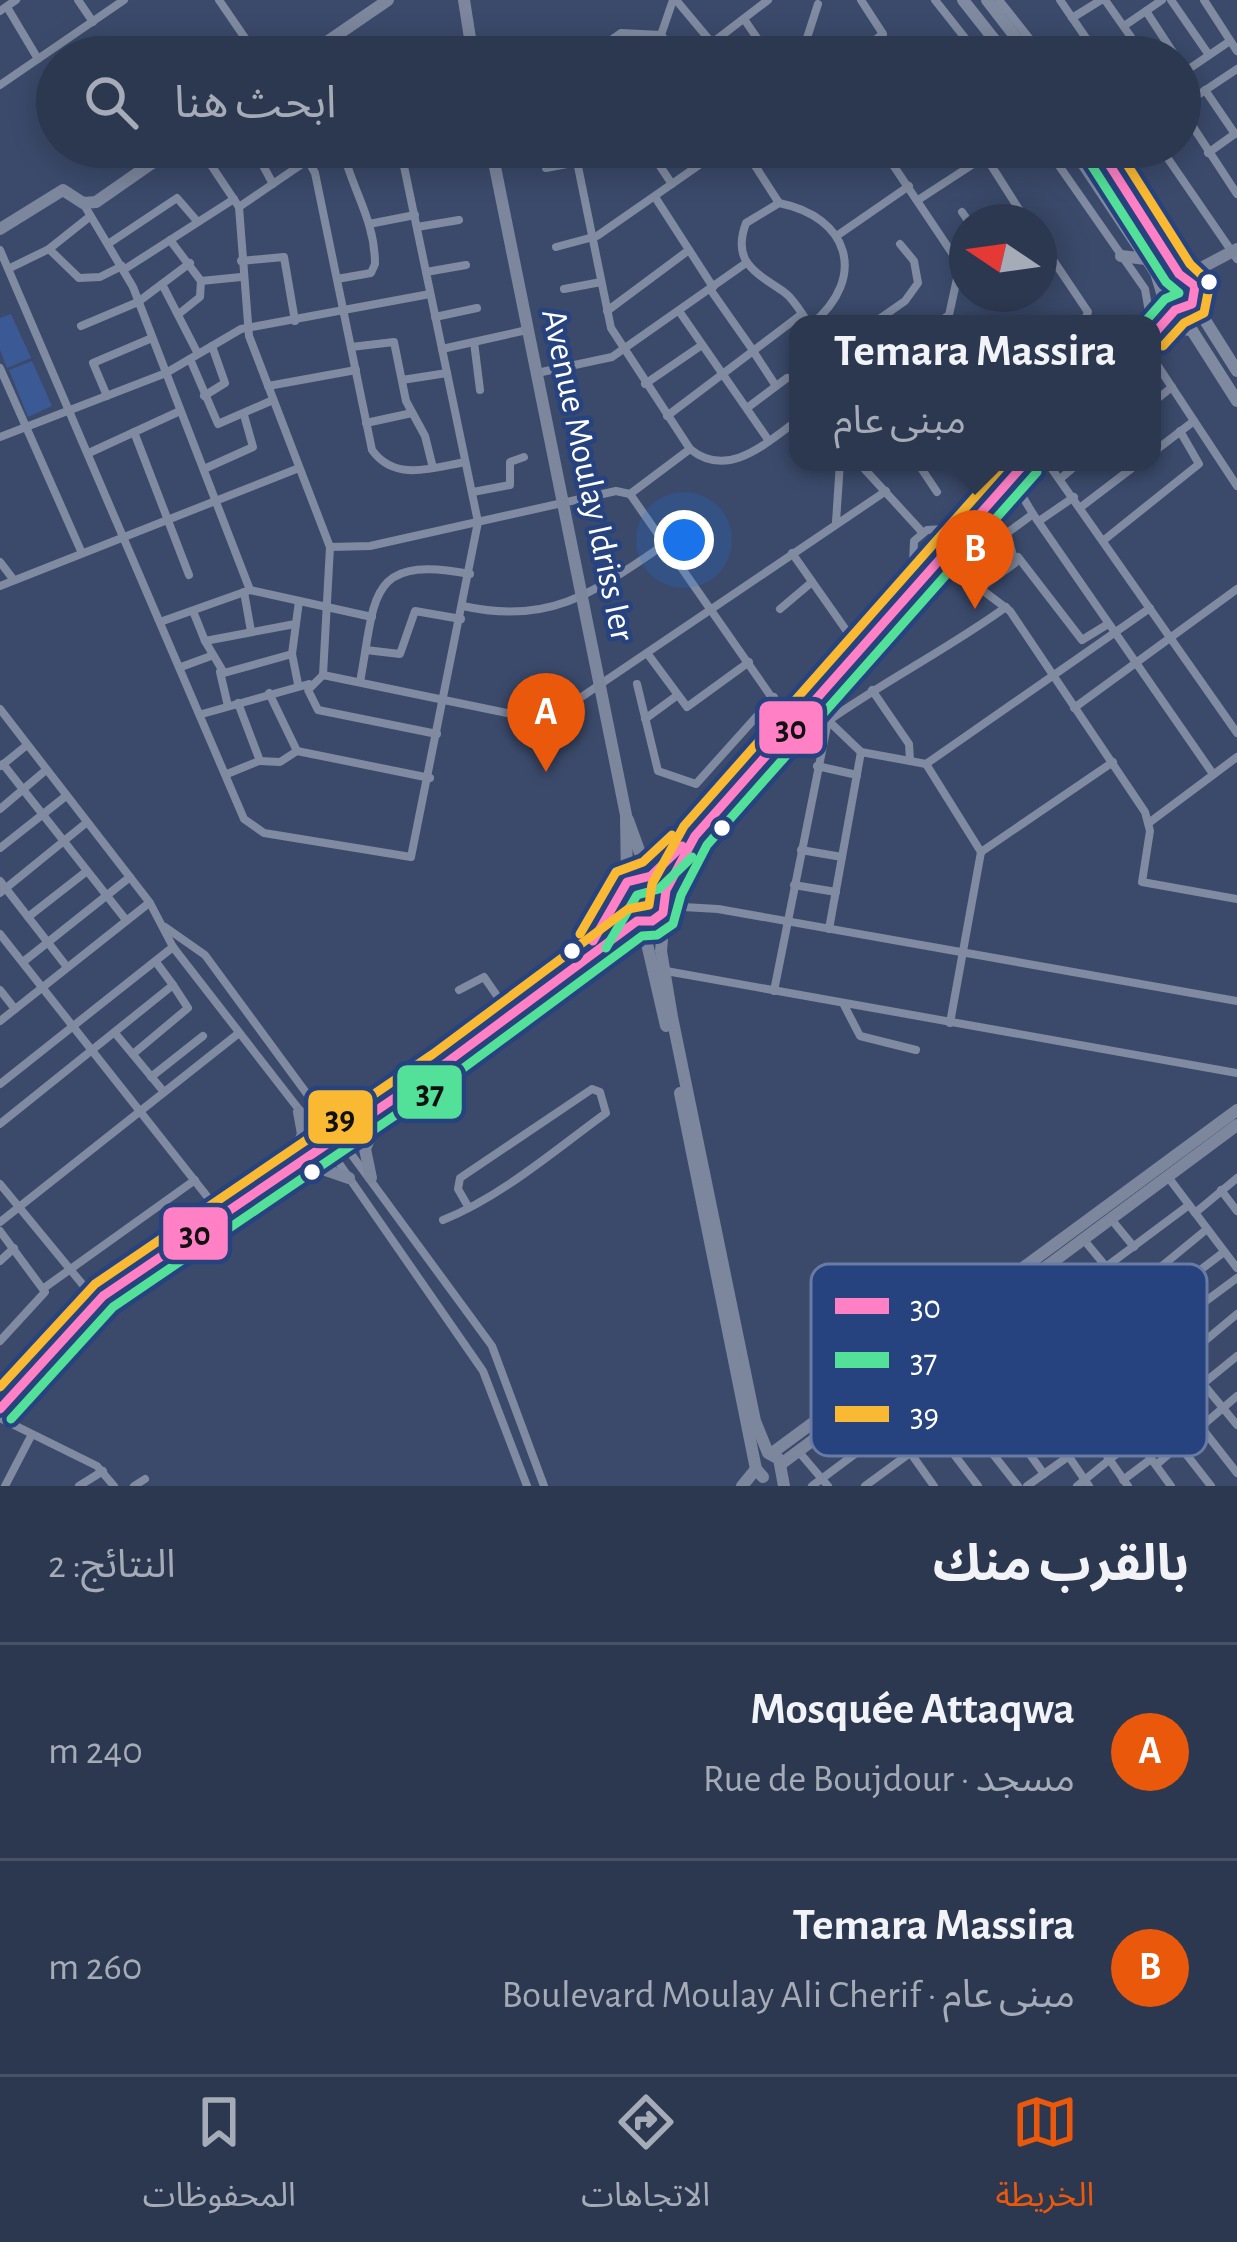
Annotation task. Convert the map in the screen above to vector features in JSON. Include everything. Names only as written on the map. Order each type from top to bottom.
[{"type":"main road","points":[[333,36],[370,5],[388,0]]},
{"type":"main road","points":[[963,0],[991,36]]},
{"type":"main road","points":[[987,0],[1014,36]]},
{"type":"main road","points":[[462,3],[469,36]]},
{"type":"main road","points":[[0,229],[63,190],[83,203],[96,202],[145,168]]},
{"type":"main road","name":"Avenue Moulay Idriss Ier","points":[[495,168],[626,815]]},
{"type":"main road","points":[[1086,168],[1162,284],[1162,301],[1151,315]]},
{"type":"main road","points":[[1117,168],[1160,243],[1197,290],[1202,316],[1234,364]]},
{"type":"main road","points":[[1162,284],[1235,253]]},
{"type":"main road","points":[[1121,256],[1146,259]]},
{"type":"main road","points":[[1163,325],[1215,263]]},
{"type":"main road","points":[[1162,301],[1177,310],[1237,401]]},
{"type":"main road","points":[[1163,325],[1190,329]]},
{"type":"main road","points":[[627,882],[649,876],[695,836],[1019,471]]},
{"type":"main road","points":[[626,815],[649,876],[666,890]]},
{"type":"main road","points":[[575,966],[621,900],[627,882],[626,815]]},
{"type":"main road","points":[[636,834],[653,849],[676,850]]},
{"type":"main road","points":[[695,836],[666,890],[664,970],[755,1421],[771,1470]]},
{"type":"main road","points":[[621,900],[639,922],[771,1470]]},
{"type":"main road","points":[[0,1413],[6,1392],[97,1302],[512,1017],[575,966],[665,909]]},
{"type":"main road","points":[[311,1097],[340,1111],[390,1102]]},
{"type":"main road","points":[[371,1178],[367,1135],[390,1102]]},
{"type":"main road","points":[[1039,1264],[1237,1110]]},
{"type":"main road","points":[[283,1172],[301,1145],[298,1112]]},
{"type":"main road","points":[[1047,1264],[1237,1125]]},
{"type":"main road","points":[[283,1172],[317,1167],[349,1178]]},
{"type":"main road","points":[[755,1421],[773,1436],[796,1443],[811,1433]]},
{"type":"main road","points":[[743,1486],[771,1470],[811,1432]]},
{"type":"street","points":[[16,0],[3,9],[36,56]]},
{"type":"street","points":[[78,0],[93,22]]},
{"type":"street","points":[[72,36],[124,0]]},
{"type":"street","points":[[219,0],[244,36]]},
{"type":"street","points":[[617,36],[661,35],[675,0],[704,36]]},
{"type":"street","points":[[748,16],[755,0]]},
{"type":"street","points":[[720,36],[768,0]]},
{"type":"street","points":[[861,0],[880,36]]},
{"type":"street","points":[[934,0],[963,36]]},
{"type":"street","points":[[1000,0],[1028,36]]},
{"type":"street","points":[[1060,0],[1084,36]]},
{"type":"street","points":[[1072,18],[1103,0],[1131,36]]},
{"type":"street","points":[[1124,26],[1167,0],[1194,36]]},
{"type":"street","points":[[1204,0],[1237,51]]},
{"type":"street","points":[[808,36],[819,1]]},
{"type":"street","points":[[1146,11],[1161,36]]},
{"type":"street","points":[[748,16],[759,36]]},
{"type":"street","points":[[1201,58],[1230,41]]},
{"type":"street","points":[[1201,45],[1209,55]]},
{"type":"street","points":[[0,86],[36,60]]},
{"type":"street","points":[[1201,93],[1237,69]]},
{"type":"street","points":[[1205,90],[1236,133],[1208,153]]},
{"type":"street","points":[[1201,142],[1237,194]]},
{"type":"street","points":[[213,168],[237,203],[247,328],[330,547],[323,675]]},
{"type":"street","points":[[264,168],[273,184]]},
{"type":"street","points":[[49,249],[79,278],[100,277],[298,168]]},
{"type":"street","points":[[312,168],[372,449],[381,460],[409,472],[465,462]]},
{"type":"street","points":[[337,279],[374,271],[364,197],[348,178],[346,168]]},
{"type":"street","points":[[0,250],[91,452],[244,819],[256,831],[407,857],[416,851],[478,522],[405,168]]},
{"type":"street","points":[[578,168],[607,311],[623,351],[690,449],[704,459],[728,462],[789,427]]},
{"type":"street","points":[[661,168],[672,184]]},
{"type":"street","points":[[556,247],[591,238],[695,168]]},
{"type":"street","points":[[757,168],[779,202],[813,213],[838,235],[841,287],[818,315]]},
{"type":"street","points":[[896,168],[949,243]]},
{"type":"street","points":[[918,200],[967,168]]},
{"type":"street","points":[[993,168],[1016,204]]},
{"type":"street","points":[[1060,168],[1147,294],[1146,315]]},
{"type":"street","points":[[1175,168],[1235,253]]},
{"type":"street","points":[[1226,179],[1237,171]]},
{"type":"street","points":[[838,235],[909,186]]},
{"type":"street","points":[[655,196],[776,386]]},
{"type":"street","points":[[108,244],[176,198],[196,221]]},
{"type":"street","points":[[779,202],[746,223],[742,246],[756,277],[789,296],[802,314]]},
{"type":"street","points":[[83,203],[88,218],[124,267],[204,469],[247,591],[251,631]]},
{"type":"street","points":[[369,224],[415,215]]},
{"type":"street","points":[[10,268],[49,249],[88,218]]},
{"type":"street","points":[[417,226],[459,220]]},
{"type":"street","points":[[170,240],[201,281],[200,297],[179,313]]},
{"type":"street","points":[[885,315],[905,301],[918,283],[914,261],[900,244]]},
{"type":"street","points":[[607,311],[689,250]]},
{"type":"street","points":[[242,261],[284,257],[295,321]]},
{"type":"street","points":[[81,326],[138,302],[190,263]]},
{"type":"street","points":[[537,373],[623,351],[746,263]]},
{"type":"street","points":[[426,272],[466,265]]},
{"type":"street","points":[[1057,266],[1087,315]]},
{"type":"street","points":[[201,281],[242,278]]},
{"type":"street","points":[[564,289],[601,282]]},
{"type":"street","points":[[162,284],[179,313],[218,424],[273,400]]},
{"type":"street","points":[[0,437],[166,373],[247,328],[430,294]]},
{"type":"street","points":[[435,317],[477,308]]},
{"type":"street","points":[[680,311],[769,441]]},
{"type":"street","points":[[667,416],[789,324]]},
{"type":"street","points":[[442,350],[528,330]]},
{"type":"street","points":[[106,396],[93,363],[152,338]]},
{"type":"street","points":[[351,347],[392,341],[433,468]]},
{"type":"street","points":[[474,342],[480,390]]},
{"type":"street","points":[[645,383],[702,345]]},
{"type":"street","points":[[205,396],[225,383],[212,346]]},
{"type":"street","points":[[0,368],[81,551]]},
{"type":"street","points":[[268,386],[356,370]]},
{"type":"street","points":[[1161,370],[1237,486]]},
{"type":"street","points":[[402,380],[447,373]]},
{"type":"street","points":[[746,408],[787,378]]},
{"type":"street","points":[[1161,396],[1172,387]]},
{"type":"street","points":[[91,452],[180,411]]},
{"type":"street","points":[[366,423],[412,413]]},
{"type":"street","points":[[204,469],[253,447],[244,415]]},
{"type":"street","points":[[1161,445],[1194,420]]},
{"type":"street","points":[[1104,540],[1198,464],[1180,431]]},
{"type":"street","points":[[134,432],[189,574]]},
{"type":"street","points":[[630,494],[690,449]]},
{"type":"street","points":[[472,492],[511,485],[510,463],[524,457]]},
{"type":"street","points":[[0,586],[299,468]]},
{"type":"street","points":[[836,522],[840,471]]},
{"type":"street","points":[[867,471],[923,532]]},
{"type":"street","points":[[923,471],[937,492]]},
{"type":"street","points":[[923,532],[943,529],[998,471]]},
{"type":"street","points":[[1054,471],[1237,733]]},
{"type":"street","points":[[1060,479],[1069,471]]},
{"type":"street","points":[[1081,507],[1128,471]]},
{"type":"street","points":[[1012,479],[1213,774]]},
{"type":"street","points":[[330,547],[370,546],[616,491],[630,494],[793,728]]},
{"type":"street","points":[[202,714],[323,675],[546,722],[886,491]]},
{"type":"street","points":[[1074,497],[1006,533],[1016,556],[1082,640],[1108,624]]},
{"type":"street","points":[[923,532],[911,557],[923,577],[942,580],[957,571],[963,554],[957,537],[943,529]]},
{"type":"street","points":[[463,606],[516,615],[583,596],[665,544]]},
{"type":"street","points":[[792,554],[860,650]]},
{"type":"street","points":[[981,588],[1016,556]]},
{"type":"street","points":[[0,562],[13,579]]},
{"type":"street","points":[[359,682],[383,585],[399,572],[430,566],[470,574]]},
{"type":"street","points":[[957,571],[1006,608],[1150,822],[1142,882],[1237,899]]},
{"type":"street","points":[[780,609],[812,582]]},
{"type":"street","points":[[1075,708],[1237,590]]},
{"type":"street","points":[[160,622],[247,591],[372,617]]},
{"type":"street","points":[[299,601],[292,654],[318,710],[437,734]]},
{"type":"street","points":[[774,992],[828,721],[872,690],[932,660],[1006,608]]},
{"type":"street","points":[[926,764],[1150,608]]},
{"type":"street","points":[[193,611],[260,761]]},
{"type":"street","points":[[366,650],[400,654],[415,611],[461,619]]},
{"type":"street","points":[[205,641],[295,624]]},
{"type":"street","points":[[647,653],[675,697],[690,706],[749,662]]},
{"type":"street","points":[[220,672],[292,654]]},
{"type":"street","points":[[181,667],[211,656]]},
{"type":"street","points":[[637,684],[658,771],[696,784],[774,698]]},
{"type":"street","points":[[872,690],[909,744],[910,760]]},
{"type":"street","points":[[268,693],[297,752]]},
{"type":"street","points":[[645,719],[675,697]]},
{"type":"street","points":[[813,706],[861,752],[926,764],[981,852],[950,1023]]},
{"type":"street","points":[[0,709],[150,903],[173,947],[325,1143],[483,1371],[527,1486]]},
{"type":"street","points":[[27,745],[2,765],[126,920]]},
{"type":"street","points":[[227,774],[260,761],[280,762],[297,752],[430,778]]},
{"type":"street","points":[[829,929],[861,752]]},
{"type":"street","points":[[1150,822],[1237,757]]},
{"type":"street","points":[[981,852],[1113,762]]},
{"type":"street","points":[[817,766],[857,775]]},
{"type":"street","points":[[0,809],[46,770]]},
{"type":"street","points":[[0,848],[66,796]]},
{"type":"street","points":[[67,967],[2,888],[86,823]]},
{"type":"street","points":[[801,850],[842,857]]},
{"type":"street","points":[[28,917],[87,871]]},
{"type":"street","points":[[23,962],[130,878]]},
{"type":"street","points":[[794,885],[836,892]]},
{"type":"street","points":[[0,1022],[150,903]]},
{"type":"street","points":[[665,909],[787,922],[1237,1001]]},
{"type":"street","points":[[164,926],[200,949],[492,1346],[544,1486]]},
{"type":"street","points":[[0,934],[221,1214]]},
{"type":"street","points":[[0,1084],[173,947]]},
{"type":"street","points":[[134,1054],[188,1008],[156,962]]},
{"type":"street","points":[[664,970],[1237,1073]]},
{"type":"street","points":[[459,990],[484,976],[512,1017]]},
{"type":"street","points":[[0,1124],[173,985]]},
{"type":"street","points":[[0,990],[15,1010]]},
{"type":"street","points":[[843,1004],[860,1036],[916,1050]]},
{"type":"street","points":[[115,1033],[164,1093]]},
{"type":"street","points":[[44,1288],[0,1226],[238,1033]]},
{"type":"street","points":[[151,1077],[203,1036]]},
{"type":"street","points":[[443,1220],[469,1208],[606,1113],[599,1092],[592,1089],[460,1178],[458,1190],[469,1208]]},
{"type":"street","points":[[1168,1177],[1237,1268]]},
{"type":"street","points":[[1111,1264],[1237,1178]]},
{"type":"street","points":[[0,1341],[42,1300],[44,1288],[195,1180]]},
{"type":"street","points":[[0,1184],[97,1302]]},
{"type":"street","points":[[1221,1190],[1237,1211]]},
{"type":"street","points":[[1111,1219],[1134,1247]]},
{"type":"street","points":[[1162,1264],[1207,1228]]},
{"type":"street","points":[[1084,1240],[1103,1264]]},
{"type":"street","points":[[0,1261],[14,1248]]},
{"type":"street","points":[[1207,1265],[1224,1252]]},
{"type":"street","points":[[1207,1300],[1237,1278]]},
{"type":"street","points":[[1207,1336],[1237,1314]]},
{"type":"street","points":[[1207,1380],[1237,1356]]},
{"type":"street","points":[[1207,1386],[1237,1425]]},
{"type":"street","points":[[1207,1422],[1237,1396]]},
{"type":"street","points":[[0,1413],[31,1436],[103,1471],[114,1486]]},
{"type":"street","points":[[1207,1435],[1237,1473]]},
{"type":"street","points":[[5,1486],[31,1436]]},
{"type":"street","points":[[796,1443],[824,1482]]},
{"type":"street","points":[[812,1486],[856,1456]]},
{"type":"street","points":[[865,1486],[906,1456]]},
{"type":"street","points":[[912,1456],[934,1486]]},
{"type":"street","points":[[955,1456],[978,1486]]},
{"type":"street","points":[[995,1456],[1018,1486]]},
{"type":"street","points":[[1031,1456],[1044,1474]]},
{"type":"street","points":[[1027,1486],[1069,1456],[1084,1484],[1117,1456]]},
{"type":"street","points":[[1108,1456],[1126,1483],[1162,1456]]},
{"type":"street","points":[[1148,1456],[1171,1486]]},
{"type":"street","points":[[1188,1456],[1211,1486]]},
{"type":"street","points":[[80,1486],[103,1471]]},
{"type":"street","points":[[883,1473],[893,1486]]},
{"type":"street","points":[[134,1486],[145,1479]]},
{"type":"shaded area","points":[[11,314],[31,358],[7,368],[0,350],[0,318]]},
{"type":"shaded area","points":[[32,361],[52,406],[28,417],[9,370]]},
{"type":"transit line","name":"37","points":[[1093,168],[1166,282],[1179,293],[1165,299],[1151,315]]},
{"type":"transit line","name":"30","points":[[1111,168],[1179,274],[1195,286],[1192,304],[1175,310],[1161,326]]},
{"type":"transit line","name":"39","points":[[1129,168],[1190,264],[1210,283],[1204,313],[1184,323],[1163,346]]},
{"type":"transit line","name":"39","points":[[0,1387],[95,1284],[433,1054],[628,909],[649,905],[652,884],[684,826],[998,471]]},
{"type":"transit line","name":"30","points":[[0,1409],[103,1296],[442,1066],[637,921],[652,921],[663,913],[666,890],[695,836],[1018,471]]},
{"type":"transit line","name":"37","points":[[11,1419],[113,1307],[450,1078],[642,936],[657,935],[673,924],[681,895],[707,845],[1037,472]]},
{"type":"transit line","name":"39","points":[[580,934],[616,872],[643,862],[672,835]]},
{"type":"transit line","name":"30","points":[[593,941],[627,882],[651,876],[682,846]]},
{"type":"transit line","name":"37","points":[[606,948],[637,895],[659,889],[692,857]]},
{"type":"place","name":"Temara Massira","points":[[975,609]]},
{"type":"place","name":"Mosquée Attaqwa","points":[[546,772]]}]
